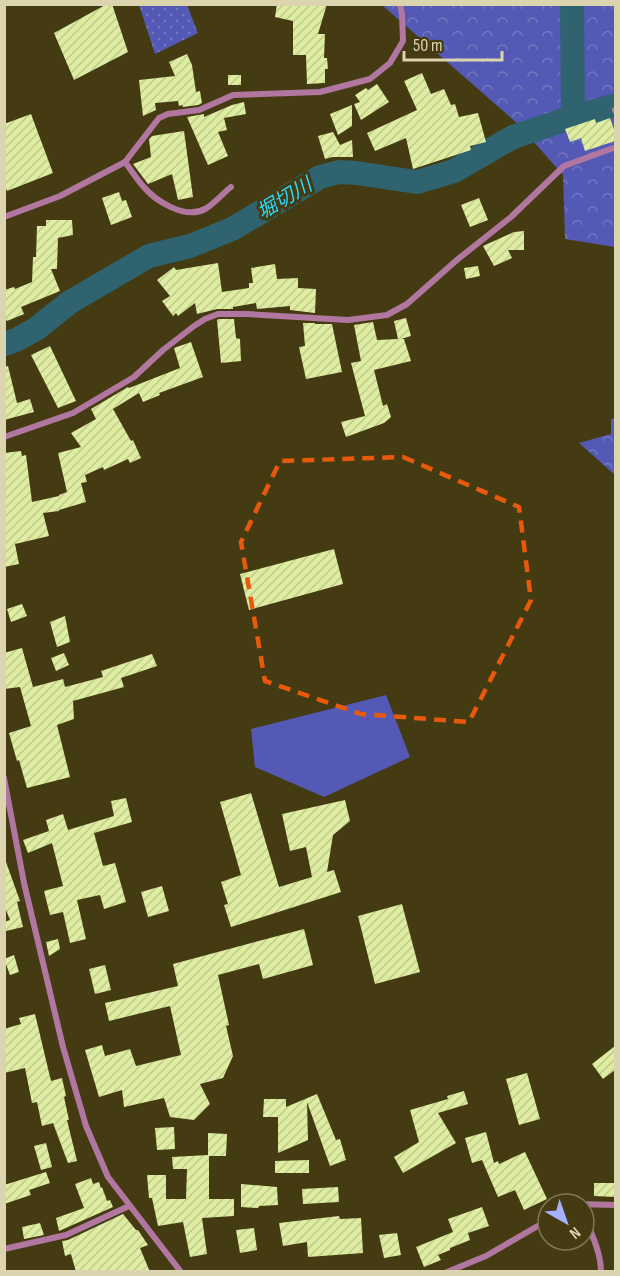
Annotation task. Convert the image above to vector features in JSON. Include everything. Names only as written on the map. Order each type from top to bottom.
[{"type":"street","points":[[4,217],[60,196],[125,162],[159,118],[168,114],[199,110],[233,95],[320,92],[370,79],[390,63],[403,41],[400,4]]},
{"type":"street","points":[[4,437],[73,412],[134,378],[163,350],[194,326],[218,314],[348,320],[387,315],[407,304],[511,217],[564,166],[615,147]]},
{"type":"street","points":[[125,162],[148,192],[180,212],[189,213],[204,209],[231,187]]},
{"type":"street","points":[[4,778],[24,883],[63,1047],[86,1126],[108,1177],[181,1272]]},
{"type":"street","points":[[596,1205],[615,1205]]},
{"type":"street","points":[[4,1249],[66,1235],[129,1206]]},
{"type":"street","points":[[447,1272],[486,1256],[536,1227]]},
{"type":"street","points":[[596,1244],[601,1260],[601,1272]]},
{"type":"highlighted area","points":[[403,457],[519,507],[531,600],[469,722],[361,714],[265,681],[241,542],[280,461]]},
{"type":"green space","points":[[139,5],[187,5],[198,33],[155,54]]},
{"type":"green space","points":[[382,5],[615,5],[615,247],[565,239],[563,175],[518,124]]},
{"type":"green space","points":[[616,418],[615,475],[579,443],[611,434],[611,419]]},
{"type":"green space","points":[[386,695],[410,757],[324,797],[255,767],[251,729]]},
{"type":"building","points":[[107,4],[112,4],[128,52],[74,80],[54,33]]},
{"type":"building","points":[[277,4],[327,4],[318,34],[325,34],[324,58],[327,58],[328,69],[325,69],[325,83],[307,84],[306,55],[293,55],[293,21],[275,17]]},
{"type":"building","points":[[187,54],[192,65],[196,92],[200,91],[202,103],[183,107],[179,106],[178,101],[155,103],[156,110],[143,116],[139,80],[175,76],[169,62]]},
{"type":"building","points":[[422,73],[431,94],[444,89],[451,105],[455,104],[459,117],[478,113],[486,142],[470,146],[471,150],[413,169],[406,138],[375,151],[367,133],[417,110],[404,81]]},
{"type":"building","points":[[228,75],[241,75],[241,85],[228,85]]},
{"type":"building","points":[[377,84],[389,102],[361,120],[354,104],[360,102],[355,95]]},
{"type":"building","points":[[244,102],[246,114],[224,118],[227,130],[218,132],[228,156],[208,165],[187,117],[204,114],[204,117]]},
{"type":"building","points":[[352,105],[352,126],[338,135],[330,114]]},
{"type":"building","points":[[31,114],[53,173],[7,191],[4,183],[4,124]]},
{"type":"building","points":[[610,118],[615,132],[615,141],[585,151],[581,138],[570,142],[565,129],[595,119],[596,123]]},
{"type":"building","points":[[184,131],[193,197],[178,200],[172,174],[148,184],[133,164],[151,157],[149,139],[152,136]]},
{"type":"building","points":[[333,132],[340,145],[352,140],[353,157],[325,159],[318,136]]},
{"type":"building","points":[[119,192],[122,201],[126,200],[132,217],[111,225],[102,198]]},
{"type":"building","points":[[479,198],[488,220],[470,227],[461,205]]},
{"type":"building","points":[[46,220],[72,220],[73,235],[58,238],[57,269],[51,269],[60,291],[21,307],[24,314],[7,321],[4,315],[4,290],[14,287],[15,289],[32,282],[37,226],[46,226]]},
{"type":"building","points":[[524,231],[524,250],[508,250],[512,258],[494,266],[483,246],[514,232]]},
{"type":"building","points":[[218,263],[222,292],[249,288],[249,283],[253,283],[251,268],[275,264],[277,279],[298,278],[298,288],[316,289],[315,313],[290,310],[290,306],[257,309],[256,303],[197,314],[195,303],[178,316],[176,313],[173,316],[162,301],[170,296],[157,280],[174,267],[176,270]]},
{"type":"building","points":[[478,266],[480,276],[466,279],[464,268]]},
{"type":"building","points":[[406,318],[411,336],[401,339],[404,339],[411,361],[374,370],[383,406],[387,404],[391,417],[384,423],[346,437],[341,422],[365,416],[351,363],[361,361],[354,325],[373,322],[377,340],[398,339],[394,321]]},
{"type":"building","points":[[234,319],[236,338],[240,339],[241,361],[221,363],[217,320]]},
{"type":"building","points":[[303,323],[332,324],[342,372],[306,379],[299,347],[305,346]]},
{"type":"building","points":[[191,342],[203,377],[159,393],[160,395],[143,402],[139,393],[113,409],[131,441],[133,440],[141,458],[130,463],[128,459],[104,470],[103,467],[85,475],[87,482],[81,483],[86,502],[59,511],[43,513],[49,536],[15,544],[19,564],[4,567],[4,453],[21,451],[22,456],[26,455],[32,502],[67,492],[58,453],[81,447],[71,433],[96,419],[91,409],[128,387],[180,368],[174,348]]},
{"type":"building","points":[[50,346],[76,401],[58,408],[31,355]]},
{"type":"building","points":[[8,366],[17,403],[30,399],[34,412],[4,420],[4,367]]},
{"type":"building","points":[[334,549],[343,584],[249,610],[240,574]]},
{"type":"building","points":[[22,604],[27,616],[11,622],[7,609]]},
{"type":"building","points":[[65,616],[70,642],[57,647],[50,622]]},
{"type":"building","points":[[22,648],[33,687],[63,679],[65,687],[103,677],[101,671],[152,654],[157,666],[121,678],[124,687],[73,701],[74,719],[57,725],[70,777],[27,788],[9,733],[31,726],[20,687],[4,689],[4,653]]},
{"type":"building","points":[[64,653],[69,665],[56,671],[51,658]]},
{"type":"building","points":[[251,793],[279,887],[312,877],[306,847],[290,851],[282,814],[345,800],[350,821],[333,835],[327,872],[334,870],[341,892],[231,927],[224,905],[228,904],[221,882],[241,875],[220,802]]},
{"type":"building","points":[[126,798],[132,822],[94,833],[103,866],[115,863],[126,902],[104,909],[100,895],[77,900],[86,939],[70,943],[63,912],[50,915],[44,891],[63,886],[52,843],[28,853],[23,840],[49,831],[46,820],[63,814],[68,830],[114,816],[111,801]]},
{"type":"building","points":[[4,862],[6,862],[20,901],[17,902],[23,927],[6,931],[4,922],[10,920],[4,905]]},
{"type":"building","points":[[162,886],[169,911],[148,917],[141,892]]},
{"type":"building","points":[[402,904],[420,972],[375,984],[358,916]]},
{"type":"building","points":[[304,929],[313,965],[263,979],[259,964],[218,975],[233,1056],[223,1078],[200,1084],[210,1104],[194,1120],[170,1117],[164,1098],[124,1107],[122,1090],[99,1097],[85,1050],[102,1045],[105,1056],[130,1049],[136,1066],[181,1055],[170,1006],[109,1021],[105,1003],[178,986],[173,964]]},
{"type":"building","points":[[58,939],[60,949],[49,956],[46,942]]},
{"type":"building","points":[[14,955],[19,972],[10,975],[4,959]]},
{"type":"building","points":[[105,965],[111,990],[95,994],[89,969]]},
{"type":"building","points":[[35,1014],[51,1081],[62,1078],[69,1120],[67,1120],[77,1161],[68,1163],[53,1123],[42,1126],[37,1102],[32,1103],[25,1068],[4,1073],[4,1029],[21,1024],[19,1018]]},
{"type":"building","points":[[615,1046],[615,1070],[603,1079],[592,1064]]},
{"type":"building","points":[[527,1073],[540,1119],[519,1125],[506,1079]]},
{"type":"building","points":[[464,1091],[468,1104],[438,1113],[456,1143],[403,1173],[394,1157],[419,1142],[410,1110],[448,1099],[447,1096]]},
{"type":"building","points":[[317,1094],[336,1140],[340,1139],[346,1160],[330,1166],[307,1102],[308,1140],[278,1153],[278,1117],[263,1117],[264,1099],[286,1099],[286,1107]]},
{"type":"building","points":[[174,1127],[175,1149],[157,1150],[155,1128]]},
{"type":"building","points":[[486,1132],[494,1163],[498,1161],[499,1164],[525,1152],[544,1192],[536,1192],[536,1204],[524,1210],[515,1190],[498,1197],[482,1160],[472,1163],[465,1138]]},
{"type":"building","points":[[208,1133],[227,1134],[226,1156],[209,1156],[209,1199],[234,1199],[234,1216],[202,1218],[207,1254],[190,1257],[183,1222],[158,1226],[152,1198],[149,1198],[147,1175],[166,1175],[166,1199],[186,1199],[187,1169],[173,1169],[172,1157],[208,1155]]},
{"type":"building","points":[[46,1143],[52,1167],[41,1170],[34,1146]]},
{"type":"building","points":[[309,1160],[309,1173],[275,1173],[275,1161]]},
{"type":"building","points":[[46,1172],[50,1183],[29,1190],[31,1195],[4,1204],[4,1185]]},
{"type":"building","points":[[91,1178],[93,1184],[99,1182],[107,1201],[110,1200],[113,1207],[59,1231],[56,1218],[84,1208],[75,1184]]},
{"type":"building","points":[[594,1183],[615,1183],[615,1197],[596,1196]]},
{"type":"building","points":[[241,1184],[277,1187],[278,1205],[259,1206],[258,1208],[241,1207]]},
{"type":"building","points":[[338,1187],[339,1202],[303,1204],[302,1189]]},
{"type":"building","points":[[482,1207],[489,1226],[468,1233],[470,1240],[438,1255],[441,1260],[424,1267],[416,1247],[453,1232],[448,1219]]},
{"type":"building","points":[[123,1214],[148,1245],[140,1248],[150,1272],[76,1272],[71,1254],[65,1256],[62,1241]]},
{"type":"building","points":[[339,1216],[340,1219],[361,1218],[363,1253],[308,1257],[307,1242],[283,1246],[279,1223]]},
{"type":"building","points":[[40,1223],[44,1235],[24,1239],[22,1227]]},
{"type":"building","points":[[254,1228],[257,1250],[240,1253],[236,1230]]},
{"type":"building","points":[[397,1233],[401,1255],[384,1258],[379,1235]]},
{"type":"waterway","points":[[572,4],[573,117]]},
{"type":"waterway","name":"堀切川","points":[[4,344],[36,329],[70,302],[149,256],[190,246],[232,229],[320,177],[339,172],[417,182],[454,171],[513,137],[616,105]]}]
